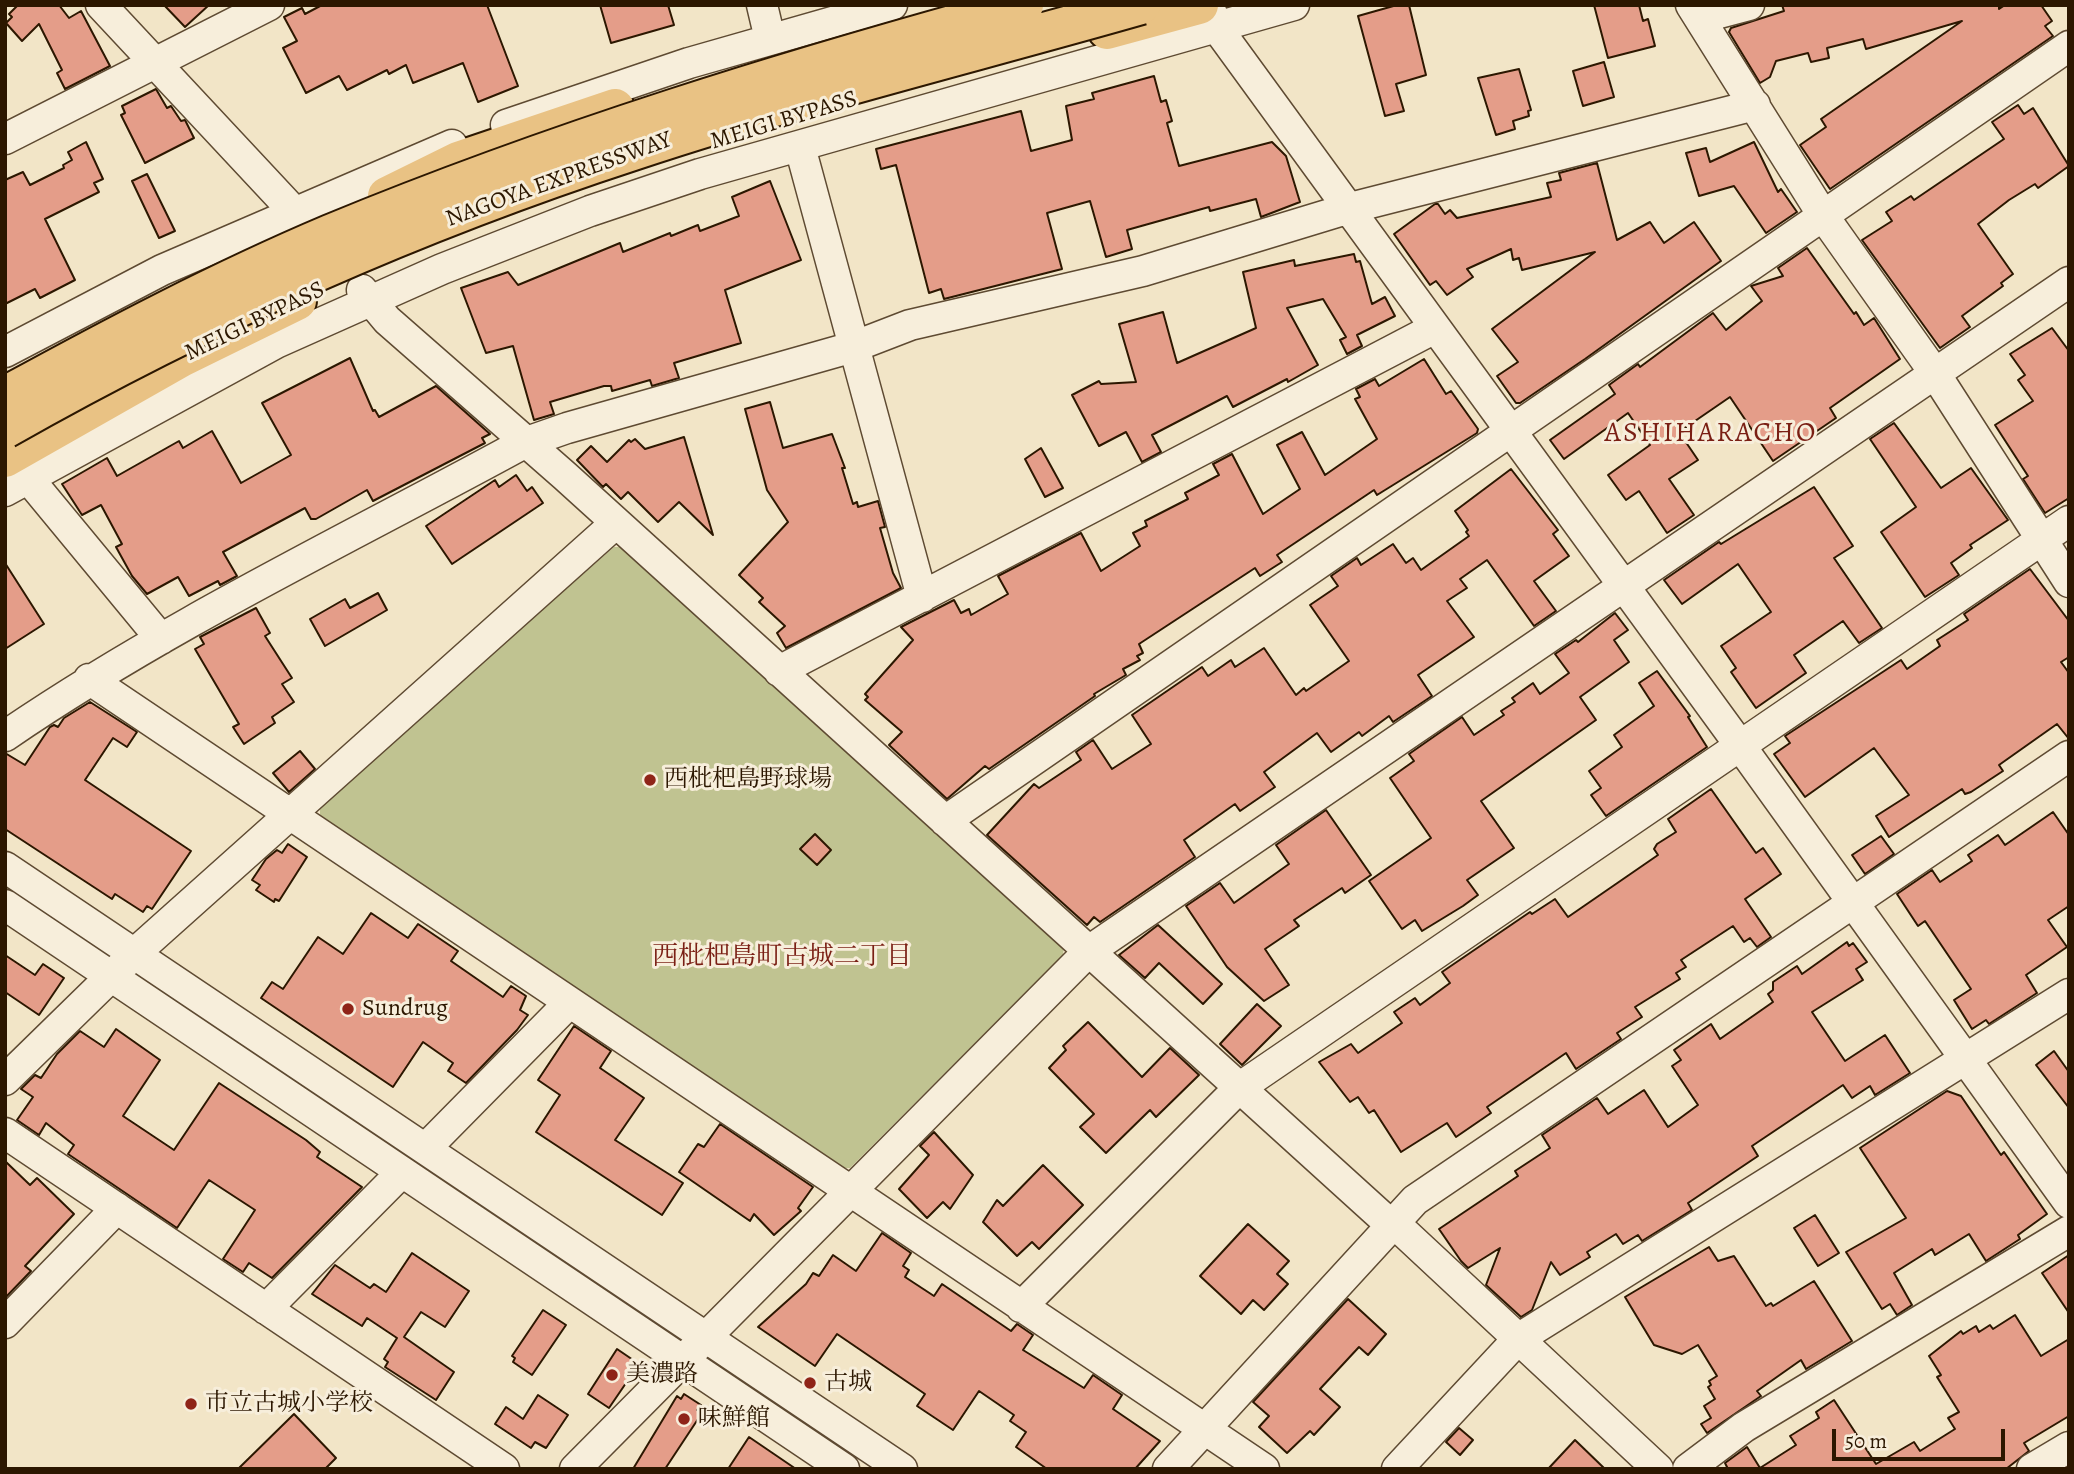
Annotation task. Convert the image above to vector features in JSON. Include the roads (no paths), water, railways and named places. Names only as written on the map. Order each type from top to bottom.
[{"type":"highway","points":[[5,383],[458,160],[643,99],[986,5]]},
{"type":"highway","name":"NAGOYA EXPRESSWAY","points":[[5,396],[216,287],[328,235],[482,174],[636,120],[835,58],[1024,5]]},
{"type":"highway","name":"NAGOYA EXPRESSWAY","points":[[5,429],[204,324],[345,261],[492,201],[636,149],[1141,5]]},
{"type":"highway","name":"MEIGI BYPASS","points":[[13,476],[181,358],[356,272],[573,186],[793,116],[1208,13]]},
{"type":"street","points":[[101,5],[297,214]]},
{"type":"street","points":[[5,139],[153,61],[269,5]]},
{"type":"street","points":[[762,5],[770,39]]},
{"type":"street","points":[[5,352],[162,270],[465,140],[689,63],[892,5]]},
{"type":"street","points":[[161,639],[13,476],[366,295],[590,211],[700,174],[800,146],[1208,13],[1294,5]]},
{"type":"street","points":[[1749,5],[1695,12],[1824,217],[1934,372],[2069,582]]},
{"type":"street","points":[[1208,13],[2069,1203]]},
{"type":"street","points":[[945,821],[1079,732],[1509,430],[1824,217],[2069,46]]},
{"type":"street","points":[[5,736],[89,679],[524,443],[567,428],[853,346],[910,325],[1143,271],[1350,208],[1755,105]]},
{"type":"street","points":[[800,146],[922,597]]},
{"type":"street","points":[[575,1469],[708,1338],[848,1192],[1089,951],[1621,585],[2069,282]]},
{"type":"street","points":[[366,295],[387,320],[1392,1223],[1658,1469]]},
{"type":"street","points":[[779,671],[1435,328]]},
{"type":"street","points":[[1021,1307],[1239,1087],[1739,744],[2069,522]]},
{"type":"street","points":[[5,1080],[135,953],[616,523]]},
{"type":"street","points":[[89,679],[848,1192],[1264,1469]]},
{"type":"street","points":[[1168,1469],[1415,1200],[2069,756]]},
{"type":"street","points":[[5,867],[902,1469]]},
{"type":"street","points":[[5,905],[844,1469]]},
{"type":"street","points":[[1397,1469],[1518,1339],[1964,1057],[2069,994]]},
{"type":"street","points":[[426,1148],[569,1003]]},
{"type":"street","points":[[5,1133],[504,1469]]},
{"type":"street","points":[[266,1309],[402,1172]]},
{"type":"street","points":[[5,1323],[117,1208]]},
{"type":"street","points":[[1688,1469],[1744,1427],[2069,1231]]},
{"type":"street","points":[[2032,1469],[2069,1447]]},
{"type":"place","name":"西枇杷島野球場","points":[[650,780]]},
{"type":"place","name":"Sundrug","points":[[348,1009]]},
{"type":"place","name":"美濃路","points":[[612,1375]]},
{"type":"place","name":"古城","points":[[810,1383]]},
{"type":"place","name":"市立古城小学校","points":[[191,1404]]},
{"type":"place","name":"味鮮館","points":[[684,1419]]},
{"type":"district","name":"ASHIHARACHO","points":[[1711,434]]},
{"type":"district","name":"西枇杷島町古城二丁目","points":[[782,958]]}]
